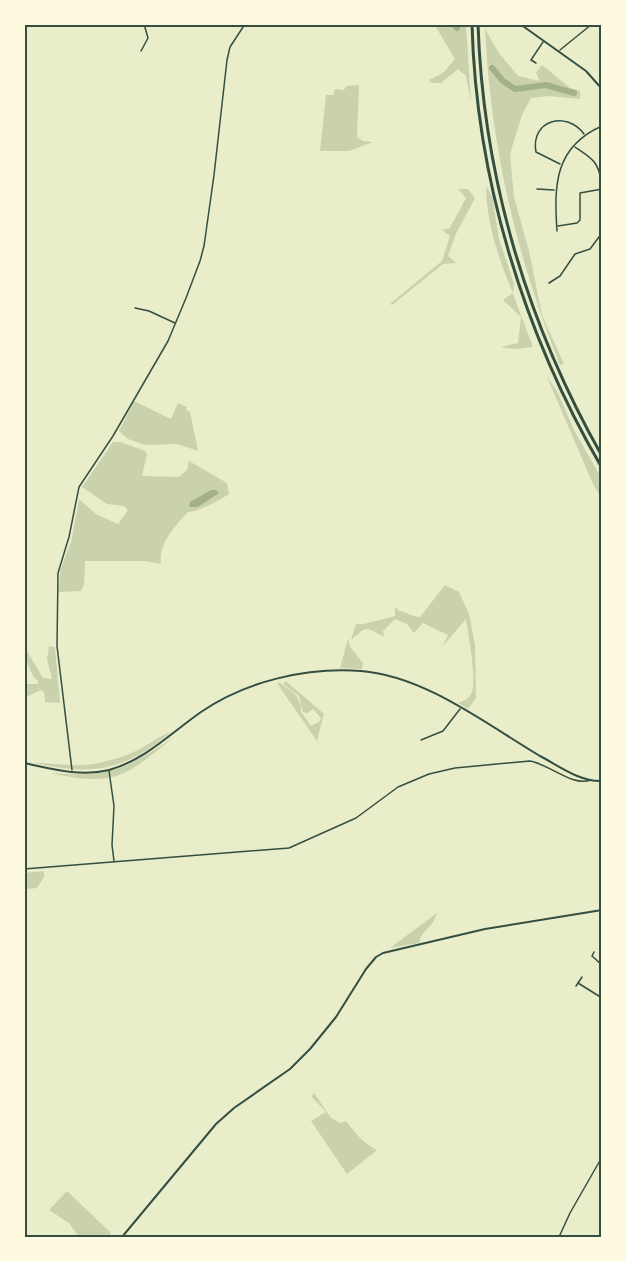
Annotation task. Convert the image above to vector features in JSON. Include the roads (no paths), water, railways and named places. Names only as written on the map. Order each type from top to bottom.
[{"type":"highway","points":[[472,24],[476,82],[486,156],[510,258],[545,355],[602,468]]},
{"type":"highway","points":[[478,24],[489,136],[513,245],[542,333],[576,407],[602,456]]},
{"type":"street","points":[[24,26],[55,24]]},
{"type":"street","points":[[141,51],[148,36],[144,24]]},
{"type":"street","points":[[72,772],[57,646],[57,573],[69,537],[79,487],[113,436],[168,341],[190,289],[204,246],[227,60],[230,47],[245,24]]},
{"type":"street","points":[[520,24],[586,71],[601,88]]},
{"type":"street","points":[[559,51],[592,24]]},
{"type":"street","points":[[536,63],[531,60],[543,42]]},
{"type":"street","points":[[562,164],[536,152],[535,144],[543,126],[552,121],[562,121],[576,125],[585,135]]},
{"type":"street","points":[[557,231],[555,190],[562,164],[585,135],[602,126]]},
{"type":"street","points":[[574,147],[598,165],[602,184]]},
{"type":"street","points":[[537,189],[555,190]]},
{"type":"street","points":[[557,226],[579,222],[581,217],[580,193],[602,189]]},
{"type":"street","points":[[549,282],[560,276],[575,254],[590,249],[602,233]]},
{"type":"street","points":[[135,308],[149,311],[175,324]]},
{"type":"street","points":[[24,763],[72,772],[109,770],[137,759],[202,711],[251,687],[298,675],[362,671],[385,675],[421,687],[576,776],[602,782]]},
{"type":"street","points":[[421,740],[443,731],[461,709]]},
{"type":"street","points":[[24,869],[289,848],[356,818],[398,788],[429,774],[455,768],[530,761],[540,763],[577,780],[588,782],[591,780]]},
{"type":"street","points":[[109,770],[114,806],[112,845],[114,861]]},
{"type":"street","points":[[122,1237],[220,1120],[290,1069],[310,1049],[336,1017],[376,957],[392,951],[485,929],[602,910]]},
{"type":"street","points":[[594,952],[590,956],[602,965]]},
{"type":"street","points":[[576,986],[582,977]]},
{"type":"street","points":[[578,983],[602,998]]},
{"type":"street","points":[[560,1237],[570,1213],[602,1157]]},
{"type":"waterway","points":[[454,24],[457,28]]},
{"type":"waterway","points":[[492,68],[503,81],[515,89],[546,85],[574,93]]}]
